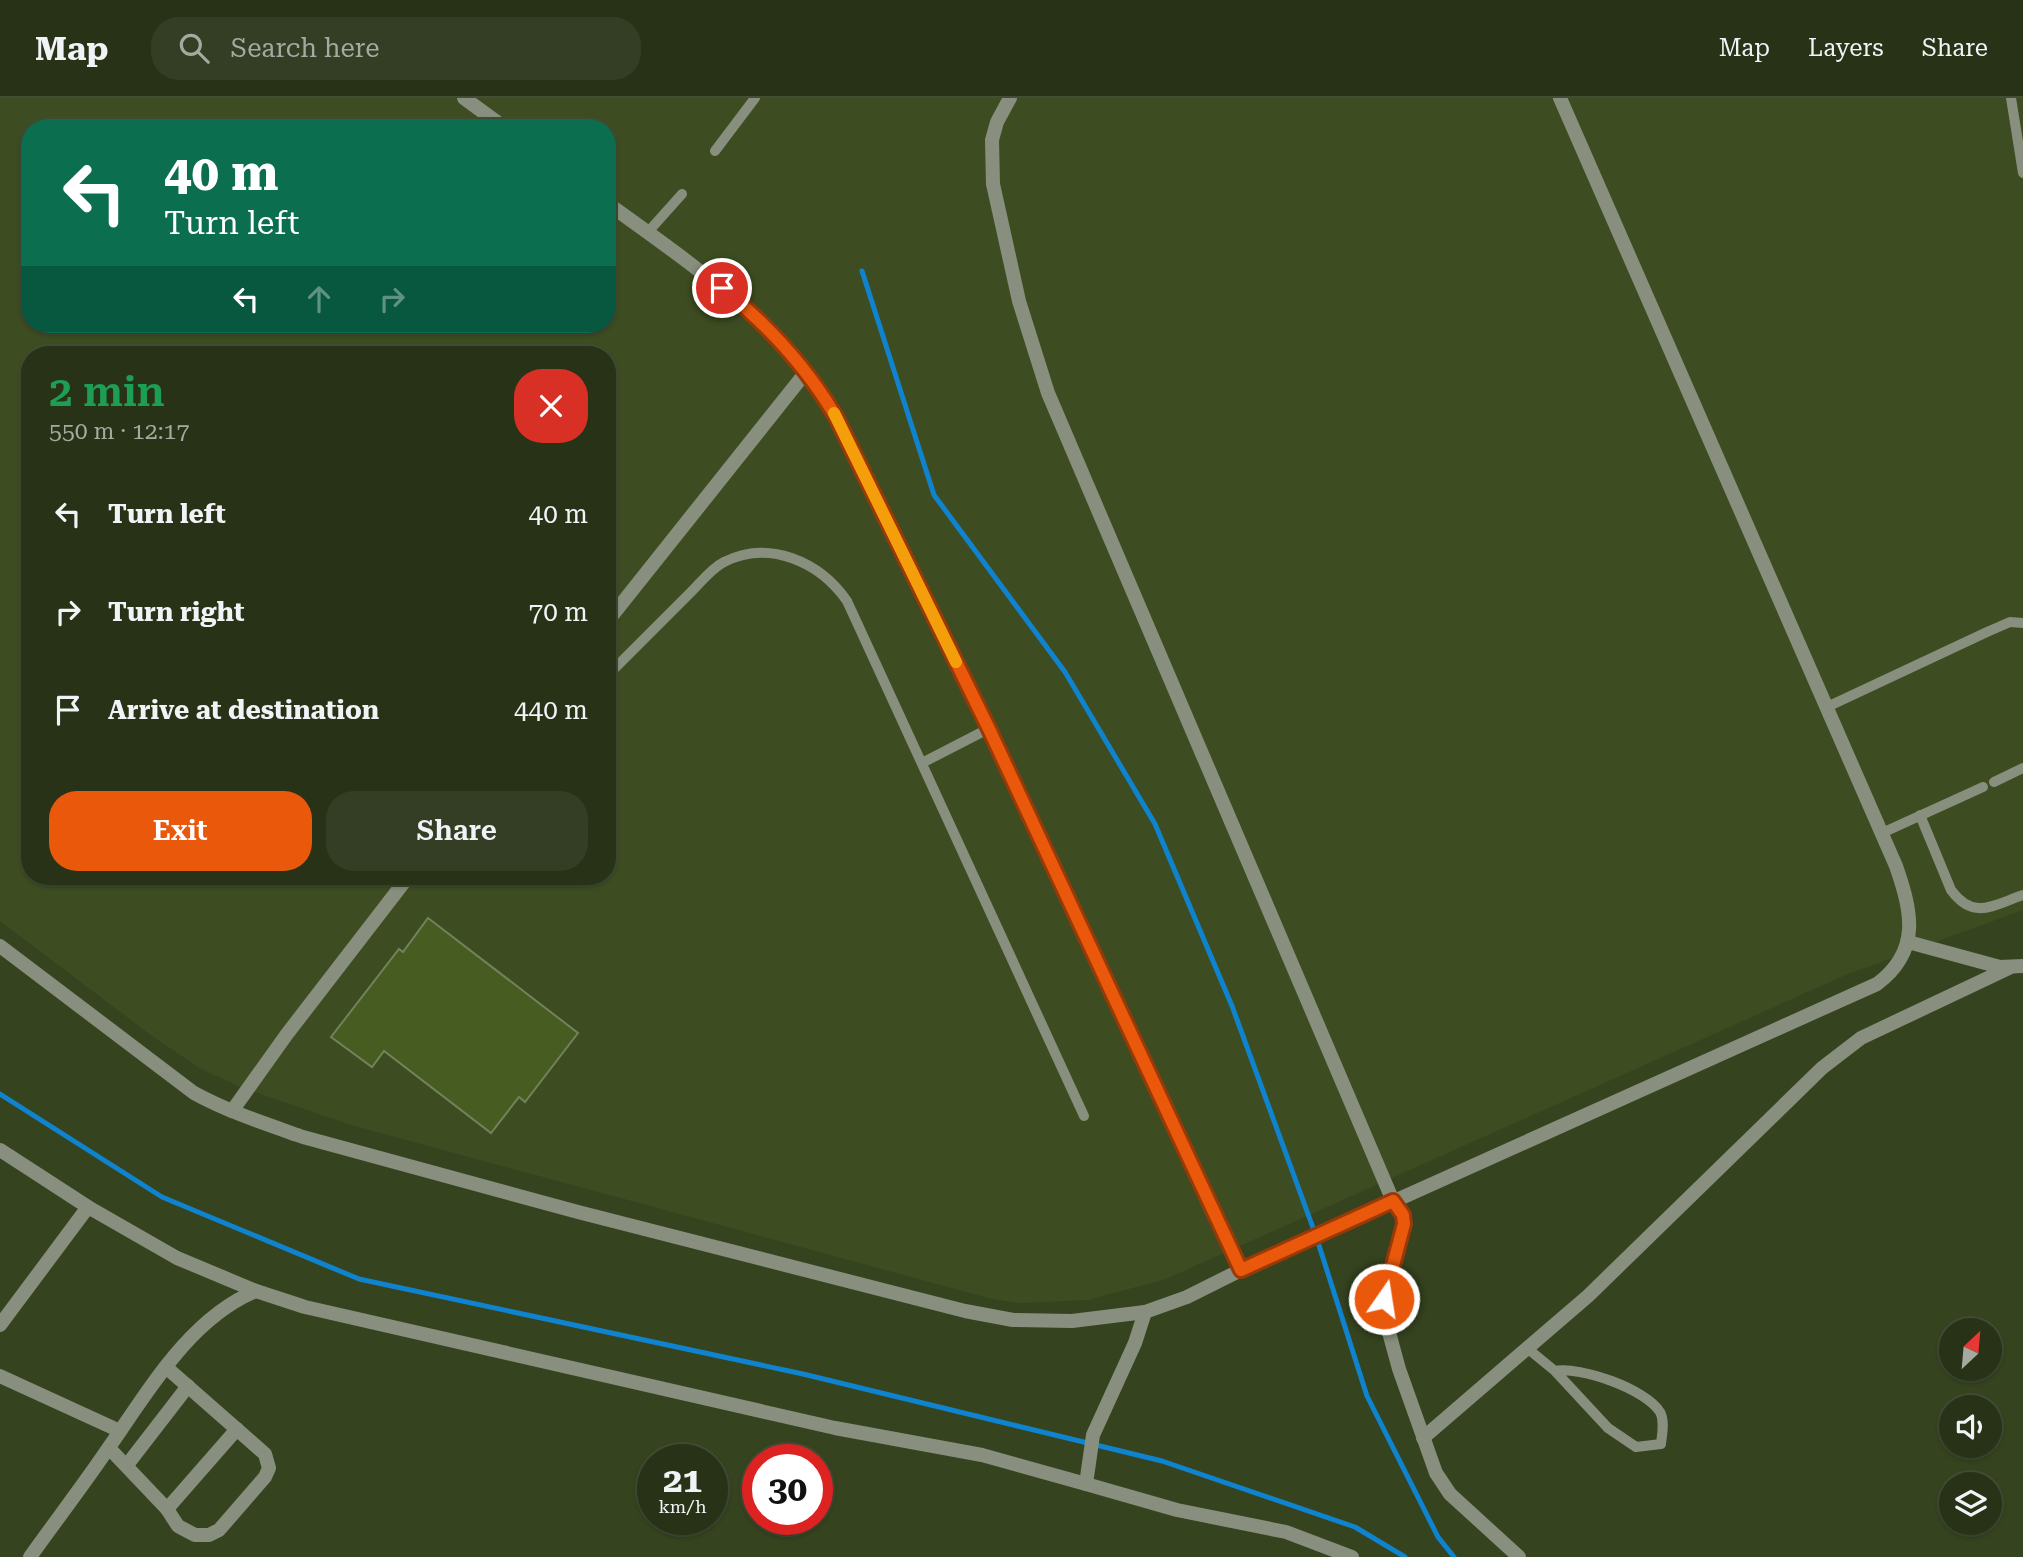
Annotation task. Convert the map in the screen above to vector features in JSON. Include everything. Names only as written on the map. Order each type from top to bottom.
[{"type":"street","points":[[464,98],[493,119]]},
{"type":"street","points":[[1010,98],[997,122],[992,140],[993,184],[1018,301],[1048,393],[1393,1201],[1403,1215],[1404,1224],[1385,1289],[1384,1314],[1436,1473],[1450,1494],[1519,1557]]},
{"type":"street","points":[[0,946],[194,1093],[232,1111],[303,1137],[578,1212],[977,1314],[1032,1322],[1072,1321],[1144,1312],[1187,1297],[1393,1201],[1868,989],[1892,971],[1908,942],[1910,922],[1907,897],[1882,833],[1560,98]]},
{"type":"street","points":[[616,209],[745,307],[782,343],[823,395],[848,439],[989,729],[1241,1270]]},
{"type":"street","points":[[616,611],[806,372]]},
{"type":"street","points":[[232,1111],[287,1034],[402,885]]},
{"type":"street","points":[[1908,942],[2016,967]]},
{"type":"street","points":[[1423,1437],[1629,1258],[1725,1160],[1822,1068],[1861,1038],[2016,967]]},
{"type":"street","points":[[0,1150],[88,1207],[177,1258],[256,1291],[380,1326],[835,1428],[982,1455],[1177,1510],[1286,1532],[1352,1557]]},
{"type":"street","points":[[0,1325],[88,1207]]},
{"type":"street","points":[[30,1557],[167,1368],[196,1333],[220,1310],[256,1291]]},
{"type":"street","points":[[1086,1484],[1093,1435],[1135,1343],[1144,1312]]},
{"type":"street","points":[[109,1448],[167,1509],[178,1526],[188,1533],[209,1535],[219,1530],[265,1477],[269,1468],[265,1454],[167,1368]]},
{"type":"street","points":[[0,1376],[121,1432]]},
{"type":"street","points":[[127,1465],[188,1386]]},
{"type":"street","points":[[167,1509],[237,1429]]},
{"type":"lane","points":[[715,150],[755,98]]},
{"type":"lane","points":[[2011,98],[2023,173]]},
{"type":"lane","points":[[648,232],[682,194]]},
{"type":"lane","points":[[616,667],[720,563],[746,555],[787,556],[827,577],[847,601],[1084,1116]]},
{"type":"lane","points":[[1827,707],[2010,622],[2023,623]]},
{"type":"lane","points":[[922,763],[989,729]]},
{"type":"lane","points":[[1994,782],[2023,768]]},
{"type":"lane","points":[[1882,833],[1983,787]]},
{"type":"lane","points":[[1920,815],[1951,890],[1968,906],[1980,910],[2023,895]]},
{"type":"lane","points":[[1527,1348],[1555,1371],[1608,1428],[1636,1447],[1661,1444],[1663,1426],[1660,1412],[1643,1395],[1585,1373],[1564,1369],[1555,1371]]},
{"type":"shaded area","points":[[0,98],[2023,98],[2023,910],[1848,974],[1166,1279],[1088,1300],[1020,1303],[992,1299],[351,1125],[243,1088],[201,1069],[152,1036],[0,921]]},
{"type":"building","points":[[428,918],[578,1033],[525,1102],[519,1097],[491,1133],[384,1051],[372,1067],[331,1037],[399,949],[403,952]]},
{"type":"waterway","points":[[862,271],[934,495],[1065,672],[1155,824],[1232,1006],[1316,1236],[1367,1396],[1438,1537],[1454,1557]]},
{"type":"waterway","points":[[0,1094],[162,1197],[359,1279],[803,1374],[1162,1461],[1355,1527],[1405,1557]]},
{"type":"slow traffic","points":[[834,413],[956,662]]},
{"type":"route","points":[[722,288],[767,326],[782,343],[823,395],[848,439],[989,729],[1241,1270],[1393,1201],[1403,1215],[1404,1224],[1393,1257],[1384,1299]]}]
